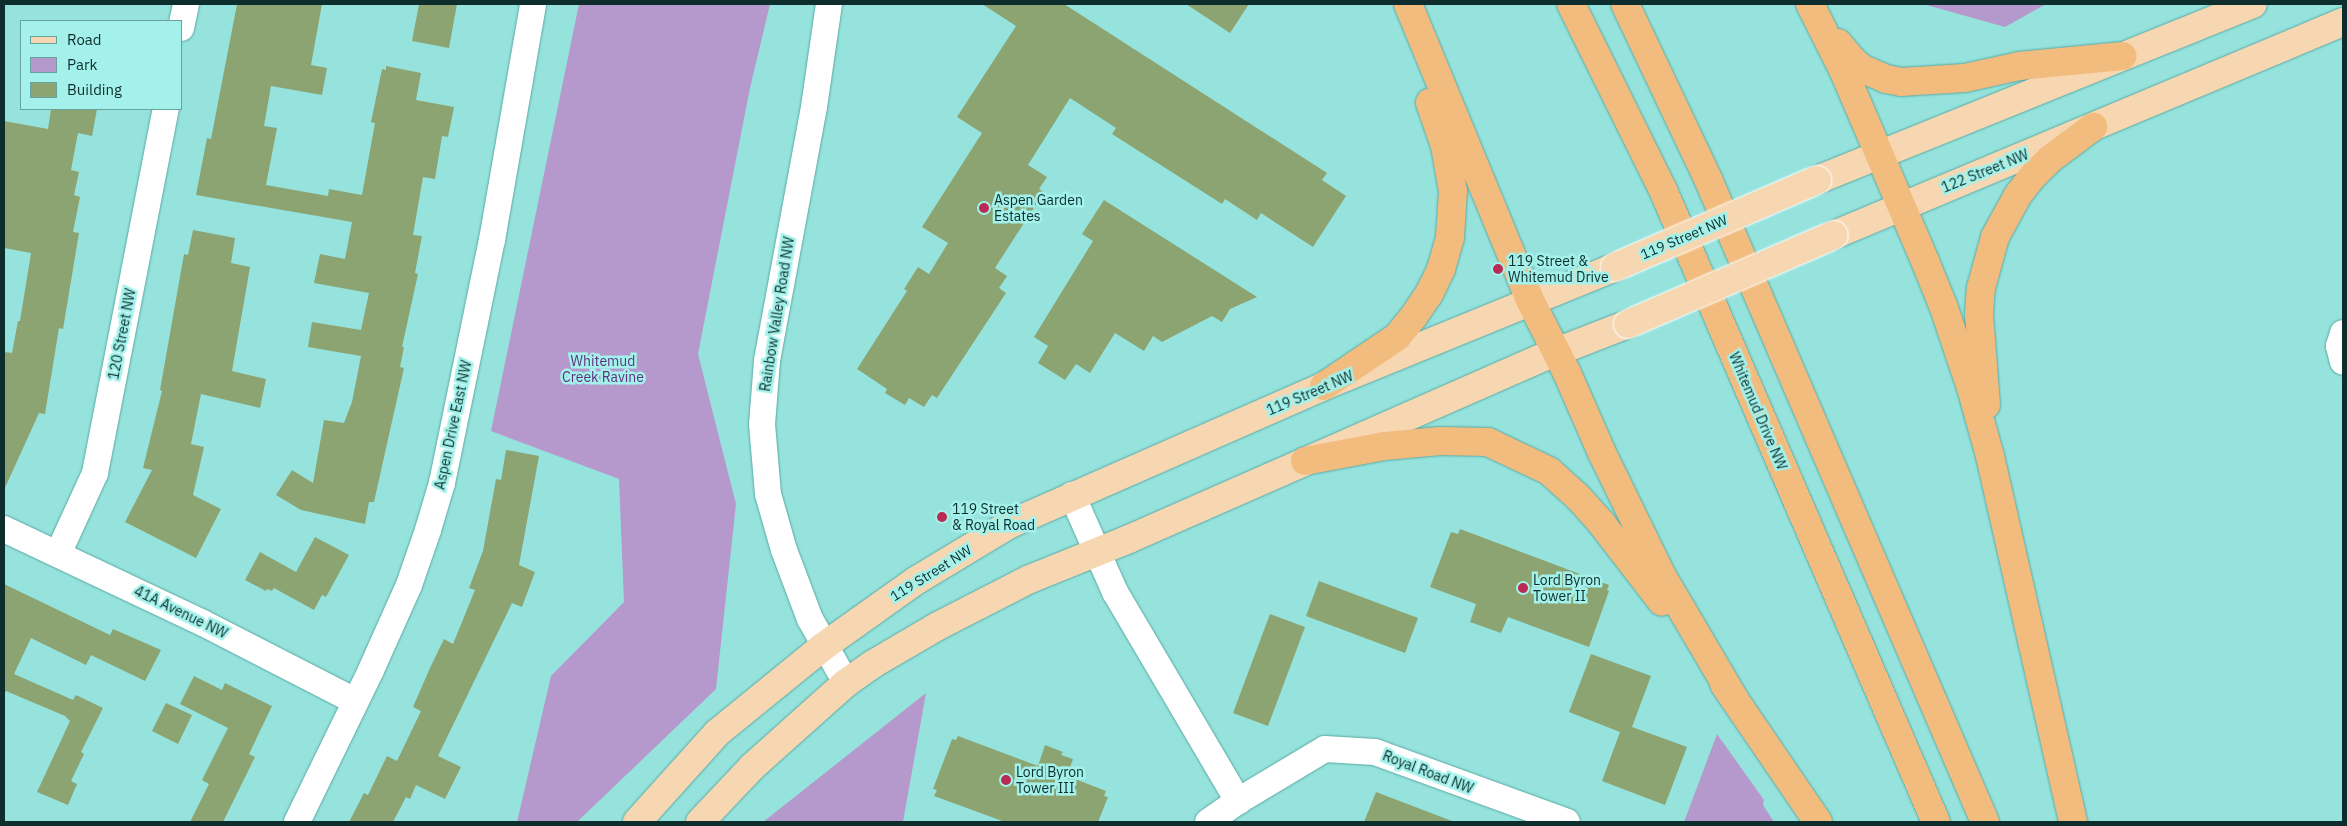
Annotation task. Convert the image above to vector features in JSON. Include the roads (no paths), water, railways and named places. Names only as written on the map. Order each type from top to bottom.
[{"type":"highway","points":[[1324,386],[1397,337],[1429,294],[1441,269],[1450,237],[1453,191],[1450,168],[1399,4]]},
{"type":"highway","points":[[1408,4],[1531,302],[1662,576],[1734,698]]},
{"type":"highway","name":"Whitemud Drive NW","points":[[1571,4],[1663,190],[1936,822]]},
{"type":"highway","points":[[1625,4],[1708,179],[1986,822]]},
{"type":"highway","points":[[1816,14],[1853,61],[1863,69],[1886,79],[1901,82],[1965,78],[2020,66],[2123,56]]},
{"type":"highway","points":[[1816,14],[1880,156],[1944,308],[1971,388],[1990,456],[2073,822]]},
{"type":"highway","points":[[1990,456],[1979,314],[1987,262],[1995,237],[2018,195],[2050,159],[2093,128]]},
{"type":"highway","points":[[1305,461],[1384,446],[1440,441],[1488,442],[1548,471],[1577,496],[1602,524],[1734,698],[1818,822]]},
{"type":"main road","points":[[1880,156],[2252,4]]},
{"type":"main road","name":"122 Street NW","points":[[1556,352],[1628,324],[1901,206],[2093,128],[2343,22]]},
{"type":"main road","name":"119 Street NW","points":[[637,822],[717,733],[824,646],[917,580],[1010,524],[1072,495],[1324,386],[1615,267],[1817,180],[1880,156]]},
{"type":"main road","points":[[700,822],[752,768],[846,683],[873,664],[938,626],[1030,579],[1556,352]]},
{"type":"street","points":[[182,23],[186,4]]},
{"type":"street","name":"Aspen Drive East NW","points":[[297,822],[409,585],[442,483],[492,240],[533,4]]},
{"type":"street","name":"Rainbow Valley Road NW","points":[[824,646],[804,605],[768,494],[762,424],[767,361],[814,108],[830,4]]},
{"type":"street","name":"120 Street NW","points":[[58,554],[95,473],[166,110]]},
{"type":"street","points":[[2343,334],[2339,346],[2343,362]]},
{"type":"street","points":[[1072,495],[1115,592],[1238,801]]},
{"type":"street","name":"41A Avenue NW","points":[[4,529],[203,623],[355,701]]},
{"type":"street","points":[[824,646],[846,683]]},
{"type":"street","name":"Royal Road NW","points":[[1208,822],[1238,801],[1325,749],[1376,752],[1567,822]]},
{"type":"place","name":"Aspen Garden Estates","points":[[984,208]]},
{"type":"place","name":"119 Street & Whitemud Drive","points":[[1498,269]]},
{"type":"place","name":"119 Street & Royal Road","points":[[942,517]]},
{"type":"place","name":"Lord Byron Tower II","points":[[1523,588]]},
{"type":"place","name":"Lord Byron Tower III","points":[[1006,780]]},
{"type":"park label","name":"Whitemud Creek Ravine","points":[[603,370]]}]
